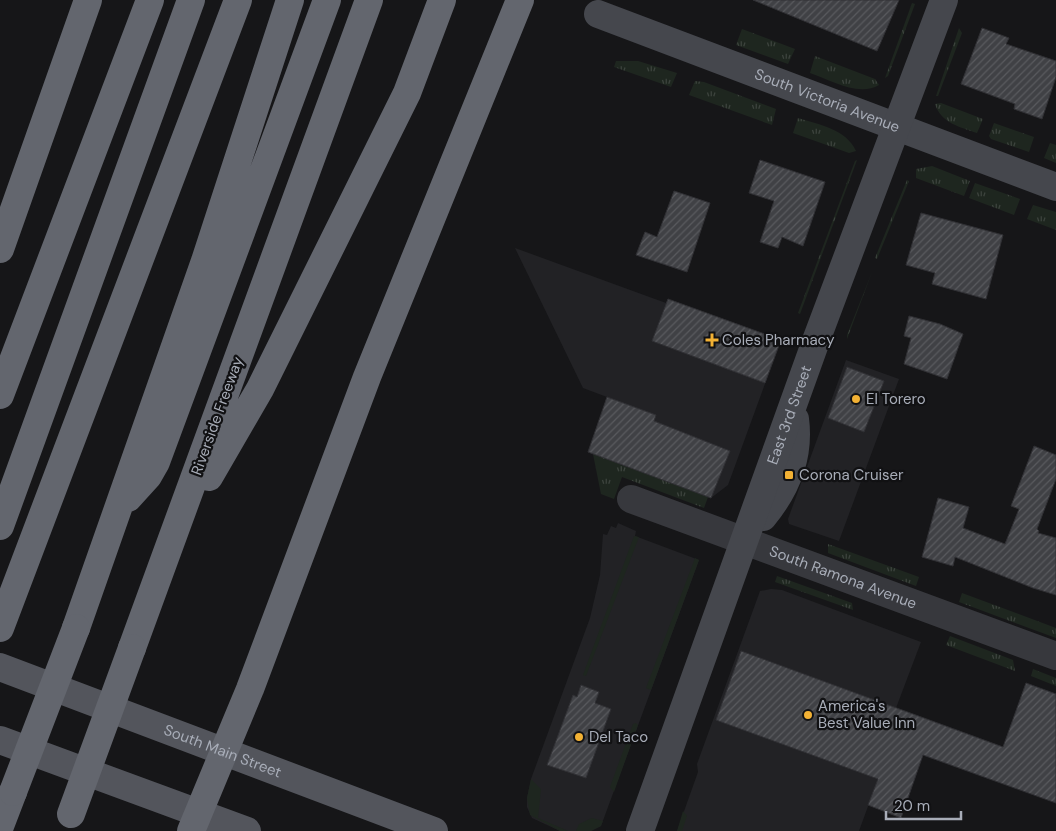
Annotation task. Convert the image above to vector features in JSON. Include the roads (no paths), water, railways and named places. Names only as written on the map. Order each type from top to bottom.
[{"type":"highway","points":[[0,249],[88,0]]},
{"type":"highway","points":[[0,395],[150,0]]},
{"type":"highway","points":[[0,526],[190,0]]},
{"type":"highway","points":[[0,628],[238,0]]},
{"type":"highway","points":[[0,826],[76,628],[205,261],[290,0]]},
{"type":"highway","points":[[120,503],[141,485],[156,462],[327,0]]},
{"type":"highway","name":"Riverside Freeway","points":[[68,822],[173,539],[368,0]]},
{"type":"highway","points":[[173,539],[260,389],[407,93],[442,0]]},
{"type":"highway","points":[[194,822],[225,751],[367,377],[520,0]]},
{"type":"highway","points":[[450,173],[536,0]]},
{"type":"main road","name":"South Main Street","points":[[5,669],[434,831]]},
{"type":"main road","points":[[0,740],[194,822],[247,831]]},
{"type":"street","name":"East 3rd Street","points":[[747,535],[775,502],[784,486],[795,458],[797,436],[789,416],[944,0]]},
{"type":"street","name":"South Victoria Avenue","points":[[598,14],[1056,187]]},
{"type":"street","name":"South Ramona Avenue","points":[[631,499],[747,535],[1056,656]]},
{"type":"street","points":[[640,831],[747,535]]},
{"type":"place","name":"Coles Pharmacy","points":[[712,340]]},
{"type":"place","name":"El Torero","points":[[856,399]]},
{"type":"place","name":"Corona Cruiser","points":[[789,475]]},
{"type":"place","name":"America's Best Value Inn","points":[[808,715]]},
{"type":"place","name":"Del Taco","points":[[579,737]]}]
